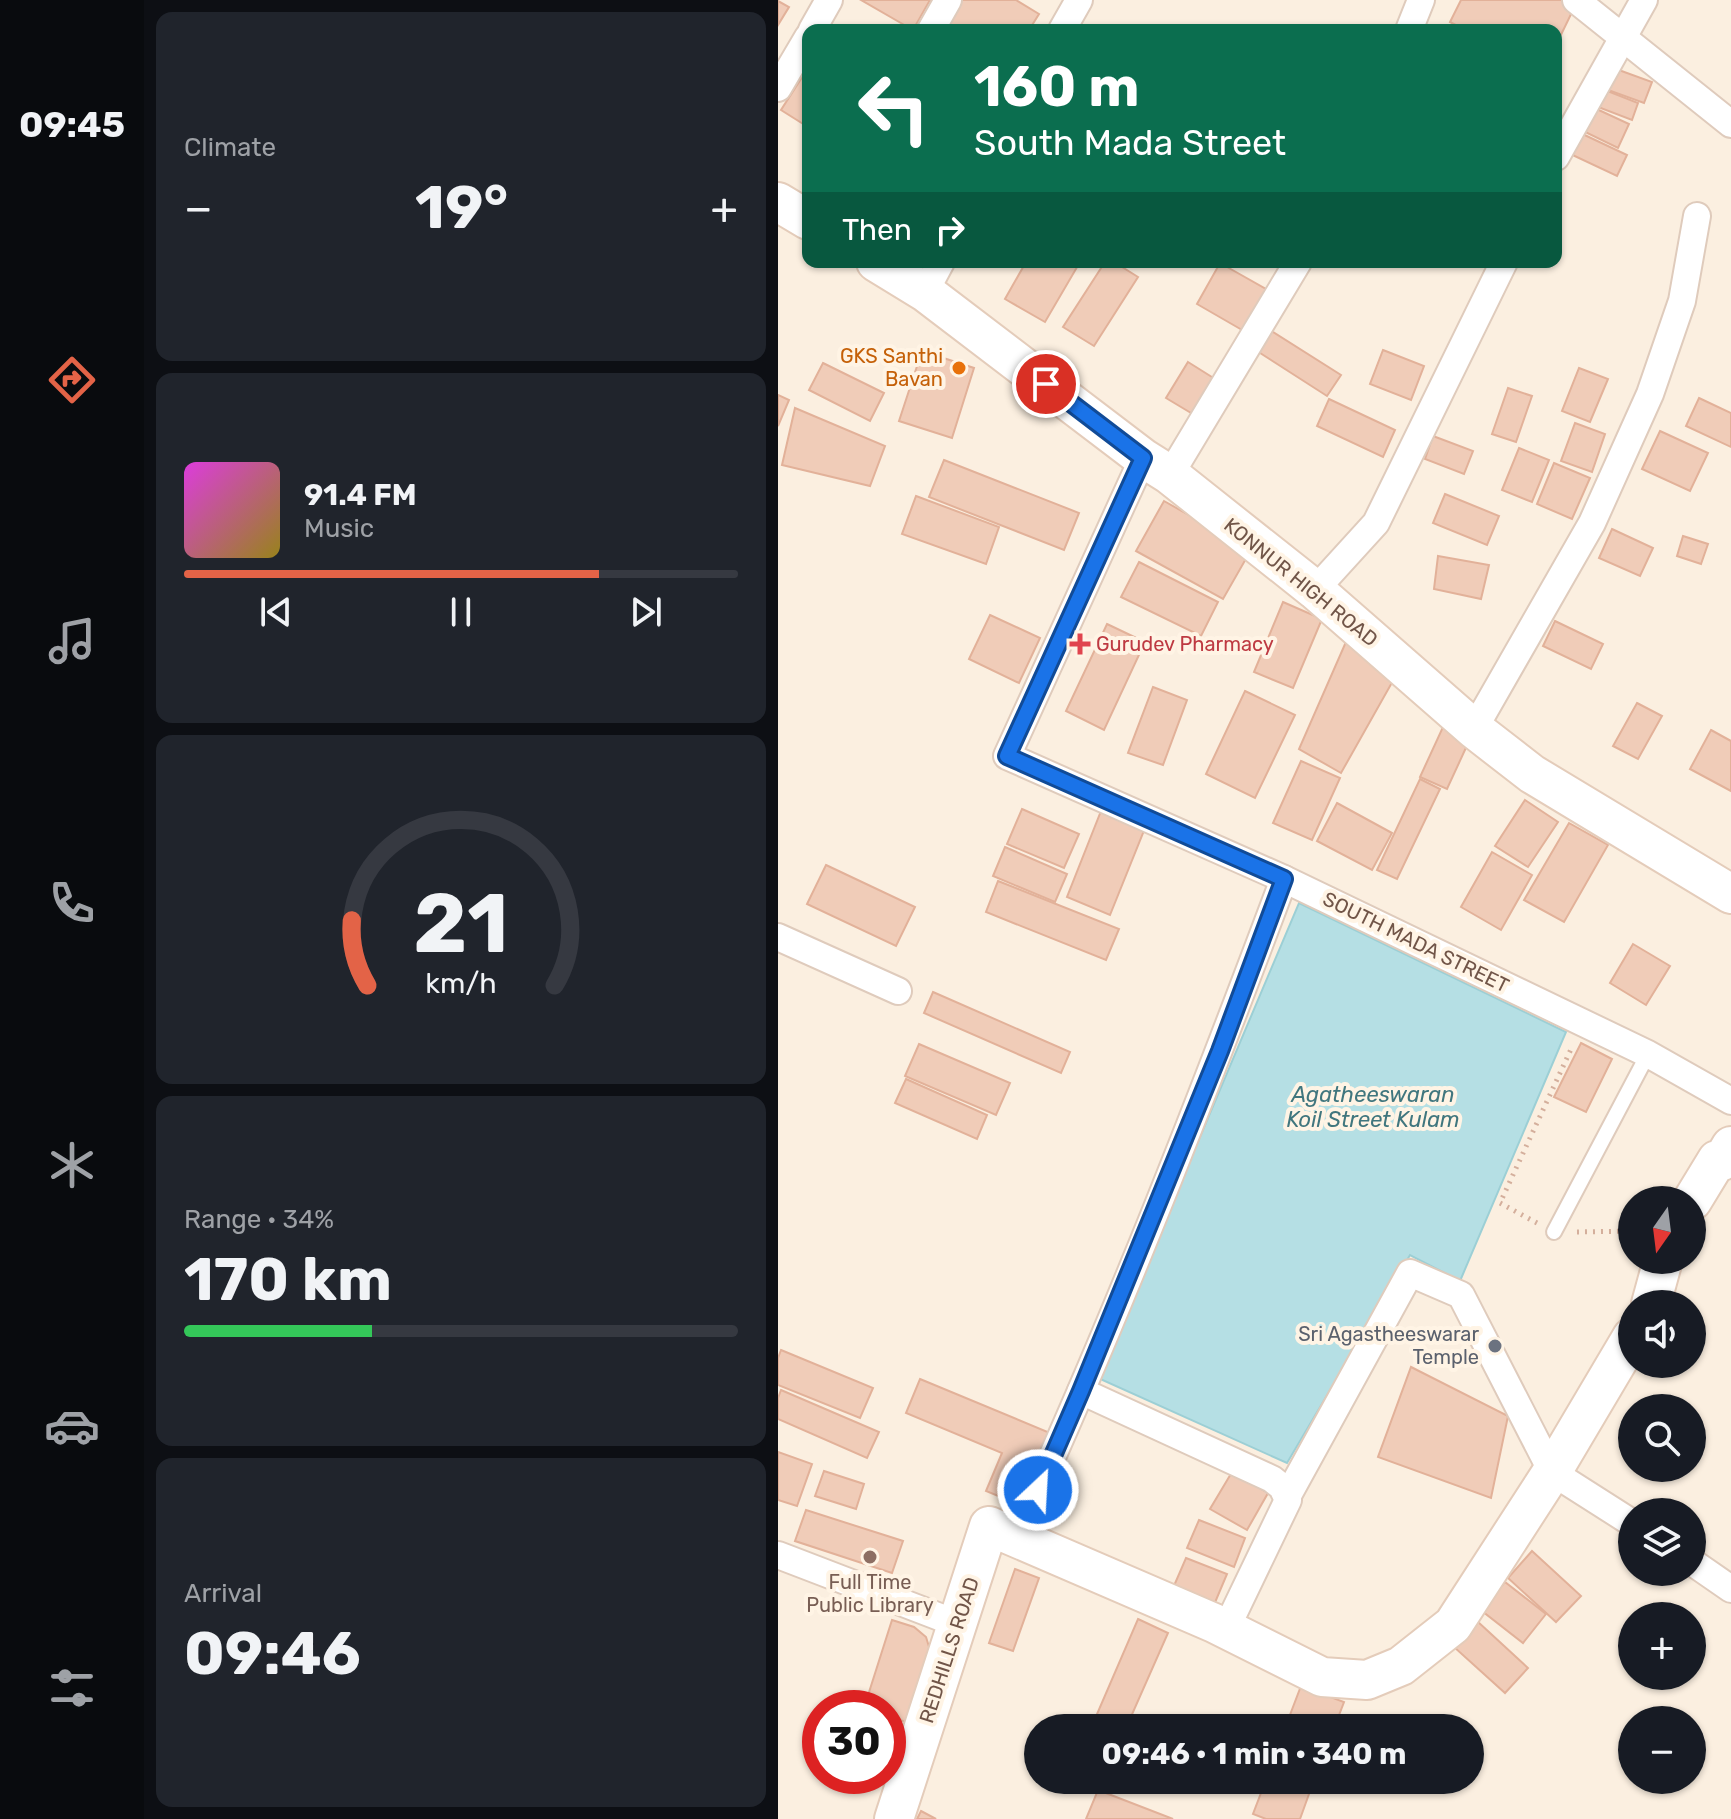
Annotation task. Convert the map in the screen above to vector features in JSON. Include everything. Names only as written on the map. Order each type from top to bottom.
[{"type":"street","points":[[815,24],[829,0]]},
{"type":"street","points":[[934,24],[948,0]]},
{"type":"street","points":[[1065,24],[1079,0]]},
{"type":"street","points":[[1411,24],[1421,0]]},
{"type":"street","points":[[1576,0],[1731,124]]},
{"type":"street","points":[[1562,146],[1644,0]]},
{"type":"street","points":[[778,88],[802,47]]},
{"type":"street","points":[[1474,729],[1592,523],[1650,394],[1682,301],[1697,216]]},
{"type":"street","points":[[1156,467],[1294,268]]},
{"type":"street","points":[[1315,590],[1376,523],[1501,268]]},
{"type":"street","name":"KONNUR HIGH ROAD","points":[[912,273],[1315,590],[1474,729],[1532,774],[1731,894]]},
{"type":"street","name":"SOUTH MADA STREET","points":[[1156,467],[1007,756],[1284,879],[1648,1054],[1731,1101]]},
{"type":"street","points":[[1284,879],[1220,1051],[1081,1391],[1003,1532],[1226,1629],[1322,1677],[1367,1680],[1401,1666],[1453,1625],[1552,1472],[1618,1361]]},
{"type":"street","points":[[778,937],[898,991]]},
{"type":"street","points":[[1226,1629],[1287,1497],[1410,1273],[1461,1295],[1552,1472],[1618,1514]]},
{"type":"street","points":[[1081,1391],[1272,1479],[1282,1487],[1287,1497]]},
{"type":"street","name":"REDHILLS ROAD","points":[[894,1819],[958,1624],[1003,1532]]},
{"type":"street","points":[[778,1555],[958,1624]]},
{"type":"street","points":[[1706,1572],[1731,1589]]},
{"type":"lane","points":[[1554,1232],[1648,1054]]},
{"type":"path","points":[[1583,1023],[1500,1203],[1554,1232],[1618,1231]]},
{"type":"water","name":"Agatheeswaran Koil Street Kulam","points":[[1299,903],[1566,1032],[1460,1281],[1410,1255],[1287,1463],[1098,1378]]},
{"type":"building","points":[[861,0],[930,0],[916,24],[903,24]]},
{"type":"building","points":[[957,0],[1016,0],[1039,14],[1033,24],[943,24]]},
{"type":"building","points":[[1461,0],[1563,0],[1575,6],[1562,33],[1562,24],[1450,22]]},
{"type":"building","points":[[778,1],[789,7],[778,25]]},
{"type":"building","points":[[1616,69],[1652,82],[1644,103],[1608,90]]},
{"type":"building","points":[[802,77],[802,123],[781,110]]},
{"type":"building","points":[[1605,90],[1638,103],[1632,120],[1598,107]]},
{"type":"building","points":[[1588,105],[1629,124],[1618,148],[1577,128]]},
{"type":"building","points":[[1574,130],[1627,155],[1617,176],[1564,151]]},
{"type":"building","points":[[1023,268],[1076,268],[1045,322],[1005,299]]},
{"type":"building","points":[[1101,268],[1124,268],[1138,277],[1094,346],[1063,327]]},
{"type":"building","points":[[1217,268],[1229,268],[1273,293],[1249,334],[1197,304]]},
{"type":"building","points":[[1270,330],[1341,375],[1327,396],[1257,351]]},
{"type":"building","points":[[1383,350],[1424,366],[1411,400],[1370,384]]},
{"type":"building","points":[[922,351],[974,368],[952,438],[899,421]]},
{"type":"building","points":[[1188,362],[1223,384],[1201,419],[1166,398]]},
{"type":"building","points":[[823,363],[884,393],[870,421],[809,390]]},
{"type":"building","points":[[1579,368],[1608,379],[1590,422],[1562,411]]},
{"type":"building","points":[[1508,388],[1532,396],[1516,442],[1492,434]]},
{"type":"building","points":[[778,395],[789,400],[778,426]]},
{"type":"building","points":[[1699,398],[1731,413],[1731,447],[1686,426]]},
{"type":"building","points":[[1329,399],[1395,430],[1383,457],[1317,426]]},
{"type":"building","points":[[795,408],[885,446],[870,486],[782,465]]},
{"type":"building","points":[[1575,423],[1605,434],[1592,472],[1561,461]]},
{"type":"building","points":[[1660,431],[1708,453],[1690,491],[1642,469]]},
{"type":"building","points":[[1433,436],[1473,451],[1464,474],[1425,459]]},
{"type":"building","points":[[1519,448],[1549,460],[1532,502],[1502,490]]},
{"type":"building","points":[[944,460],[1079,513],[1064,550],[929,497]]},
{"type":"building","points":[[1554,463],[1590,478],[1572,519],[1537,504]]},
{"type":"building","points":[[1445,494],[1499,516],[1487,545],[1433,523]]},
{"type":"building","points":[[916,496],[999,527],[986,564],[902,534]]},
{"type":"building","points":[[1164,501],[1251,550],[1223,599],[1136,551]]},
{"type":"building","points":[[1612,529],[1653,548],[1640,576],[1599,558]]},
{"type":"building","points":[[1683,536],[1708,544],[1701,564],[1677,556]]},
{"type":"building","points":[[1438,556],[1489,565],[1481,599],[1434,589]]},
{"type":"building","points":[[1139,562],[1218,602],[1201,636],[1121,597]]},
{"type":"building","points":[[1283,602],[1322,619],[1293,688],[1254,672]]},
{"type":"building","points":[[990,615],[1040,638],[1019,683],[969,659]]},
{"type":"building","points":[[1555,621],[1603,644],[1591,669],[1543,646]]},
{"type":"building","points":[[1107,624],[1145,642],[1104,730],[1066,711]]},
{"type":"building","points":[[1349,635],[1394,679],[1341,773],[1299,749]]},
{"type":"building","points":[[1153,687],[1187,700],[1163,765],[1128,753]]},
{"type":"building","points":[[1245,691],[1295,715],[1255,798],[1206,774]]},
{"type":"building","points":[[1637,703],[1662,716],[1638,759],[1613,746]]},
{"type":"building","points":[[1443,727],[1470,739],[1447,789],[1420,777]]},
{"type":"building","points":[[1711,730],[1731,741],[1731,791],[1690,769]]},
{"type":"building","points":[[1301,761],[1340,778],[1312,840],[1273,823]]},
{"type":"building","points":[[1420,779],[1440,789],[1397,879],[1377,870]]},
{"type":"building","points":[[1525,800],[1558,822],[1528,867],[1495,846]]},
{"type":"building","points":[[1337,803],[1392,833],[1372,870],[1317,841]]},
{"type":"building","points":[[1022,809],[1079,834],[1064,868],[1007,844]]},
{"type":"building","points":[[1101,811],[1145,828],[1110,915],[1067,897]]},
{"type":"building","points":[[1569,823],[1608,845],[1564,922],[1524,900]]},
{"type":"building","points":[[1005,847],[1067,874],[1055,902],[993,876]]},
{"type":"building","points":[[1492,852],[1532,875],[1501,930],[1461,907]]},
{"type":"building","points":[[826,865],[915,907],[896,946],[807,904]]},
{"type":"building","points":[[998,881],[1119,929],[1106,960],[986,912]]},
{"type":"building","points":[[1633,944],[1670,966],[1646,1005],[1610,983]]},
{"type":"building","points":[[933,992],[1070,1052],[1061,1073],[924,1013]]},
{"type":"building","points":[[1581,1043],[1612,1059],[1586,1112],[1554,1097]]},
{"type":"building","points":[[919,1044],[1010,1083],[996,1115],[905,1076]]},
{"type":"building","points":[[906,1079],[987,1115],[977,1139],[895,1103]]},
{"type":"building","points":[[781,1350],[873,1388],[860,1418],[778,1385]]},
{"type":"building","points":[[1411,1367],[1508,1416],[1491,1498],[1378,1457]]},
{"type":"building","points":[[920,1379],[1050,1433],[1020,1505],[986,1491],[1002,1453],[906,1413]]},
{"type":"building","points":[[781,1390],[879,1432],[867,1458],[778,1419]]},
{"type":"building","points":[[778,1452],[812,1464],[797,1506],[778,1500]]},
{"type":"building","points":[[824,1471],[864,1484],[856,1509],[815,1496]]},
{"type":"building","points":[[1232,1472],[1268,1493],[1247,1530],[1210,1509]]},
{"type":"building","name":"Full Time Public Library","points":[[806,1510],[903,1541],[892,1573],[795,1541]]},
{"type":"building","points":[[1199,1520],[1245,1538],[1234,1567],[1187,1548]]},
{"type":"building","points":[[1532,1551],[1581,1596],[1556,1622],[1508,1578]]},
{"type":"building","points":[[1186,1558],[1227,1574],[1211,1612],[1170,1595]]},
{"type":"building","points":[[1015,1569],[1039,1578],[1013,1651],[989,1643]]},
{"type":"building","points":[[1505,1582],[1546,1614],[1523,1643],[1482,1611]]},
{"type":"building","points":[[1138,1619],[1168,1633],[1132,1714],[1097,1714]]},
{"type":"building","points":[[892,1620],[914,1627],[926,1637],[930,1650],[906,1722],[906,1690],[870,1690]]},
{"type":"building","points":[[1477,1621],[1528,1668],[1505,1693],[1454,1647]]},
{"type":"building","points":[[1301,1686],[1344,1702],[1339,1714],[1290,1714]]},
{"type":"building","points":[[1096,1794],[1108,1794],[1173,1819],[1086,1819]]},
{"type":"building","points":[[1261,1794],[1309,1794],[1300,1819],[1266,1819],[1253,1814]]},
{"type":"building","points":[[921,1811],[936,1819],[917,1819]]},
{"type":"place","name":"GKS Santhi Bavan","points":[[959,368]]},
{"type":"place","name":"Gurudev Pharmacy","points":[[1080,644]]},
{"type":"place","name":"Sri Agastheeswarar Temple","points":[[1495,1346]]},
{"type":"place","name":"Full Time Public Library","points":[[870,1557]]},
{"type":"route","points":[[1038,1490],[1220,1051],[1284,879],[1007,756],[1143,458],[1046,384]]}]
